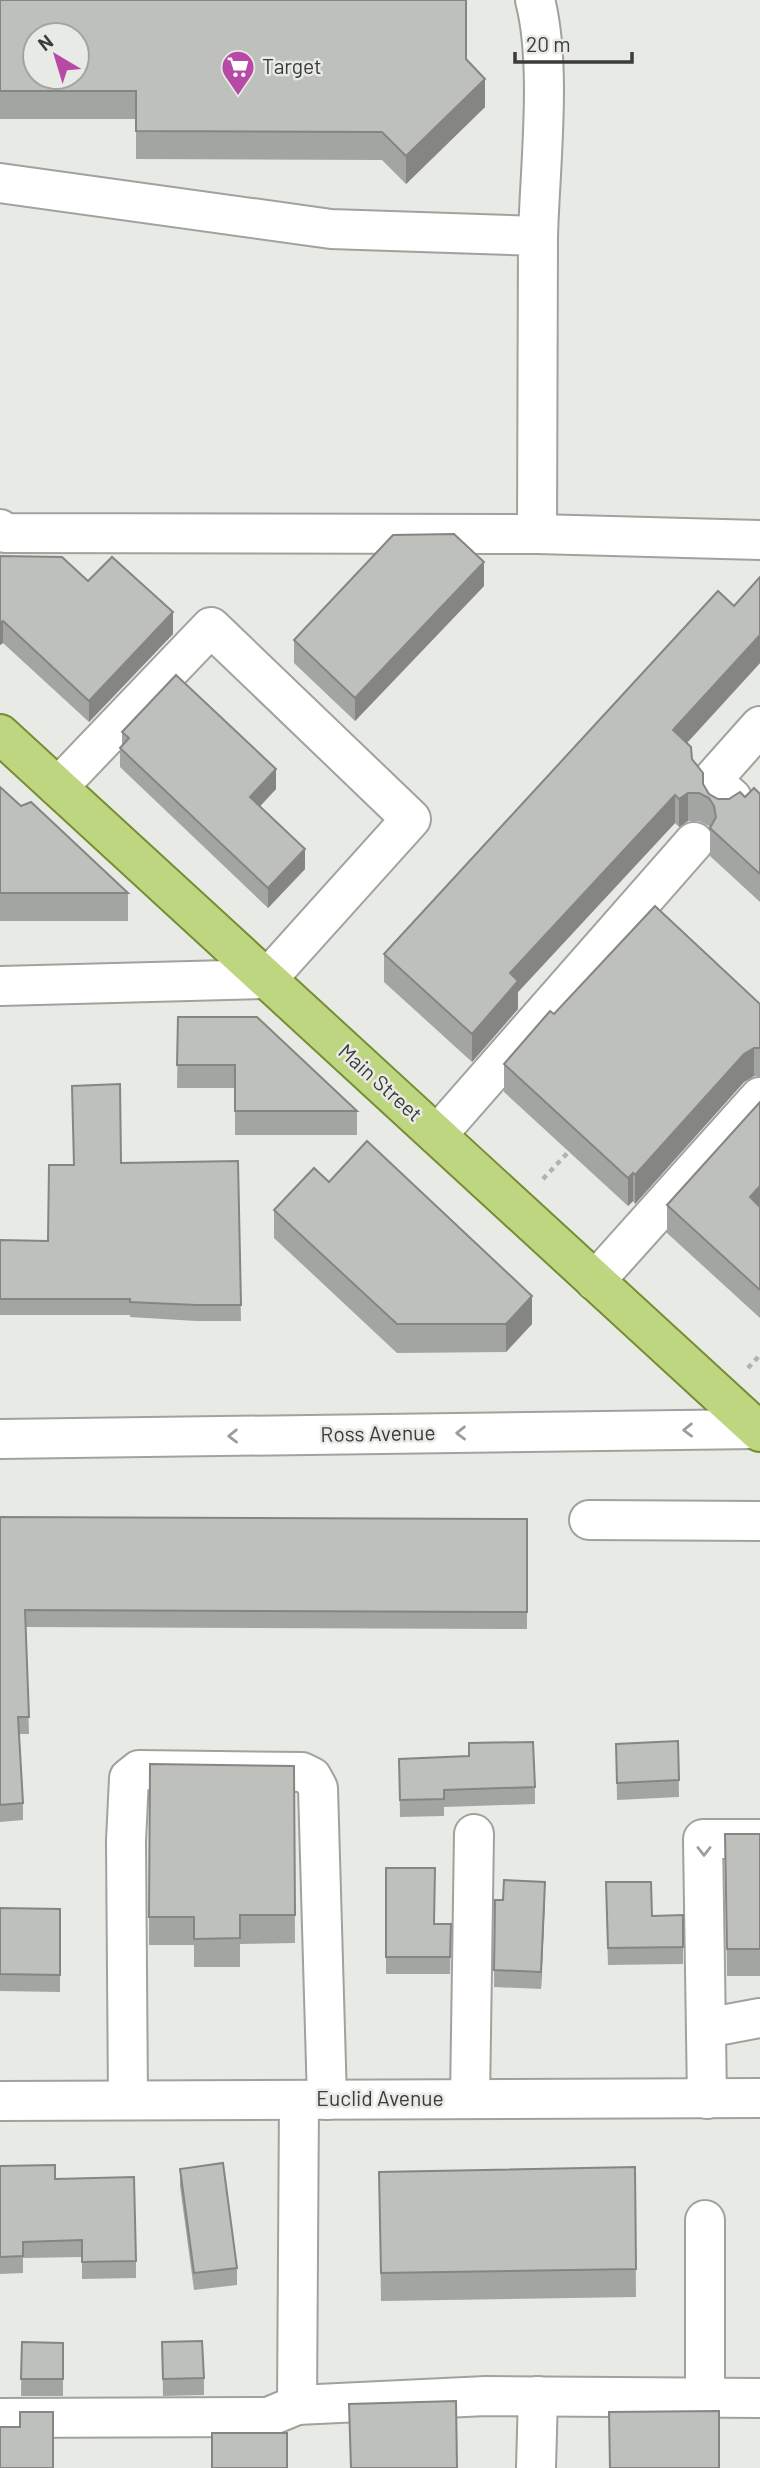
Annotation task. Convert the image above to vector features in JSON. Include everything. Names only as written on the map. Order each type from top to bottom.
[{"type":"main road","name":"Main Street","points":[[0,734],[758,1431]]},
{"type":"street","points":[[535,0],[541,23],[542,59],[538,236],[537,534]]},
{"type":"street","points":[[0,183],[331,229],[538,236]]},
{"type":"street","points":[[0,529],[5,533],[537,534],[760,540]]},
{"type":"street","points":[[0,986],[267,979],[411,819],[211,627],[58,787]]},
{"type":"street","points":[[742,804],[712,780],[760,726]]},
{"type":"street","points":[[437,1135],[694,842]]},
{"type":"street","points":[[595,1281],[760,1097]]},
{"type":"street","name":"Ross Avenue","points":[[0,1438],[758,1431]]},
{"type":"street","points":[[589,1520],[760,1521]]},
{"type":"street","points":[[128,2100],[125,1840],[129,1778],[139,1769],[302,1772],[312,1777],[318,1788],[313,2100],[298,2405]]},
{"type":"street","points":[[470,2099],[474,1833]]},
{"type":"street","points":[[707,2099],[704,1839],[760,1839]]},
{"type":"street","points":[[706,2028],[760,2018]]},
{"type":"street","name":"Euclid Avenue","points":[[0,2101],[760,2098]]},
{"type":"street","points":[[705,2220],[705,2398]]},
{"type":"street","points":[[536,2468],[538,2396]]},
{"type":"street","points":[[0,2418],[268,2417],[298,2405],[538,2396],[760,2398]]},
{"type":"path","points":[[516,1208],[580,1139]]},
{"type":"building","name":"Target","points":[[0,0],[466,0],[466,59],[485,79],[406,156],[382,132],[136,131],[136,91],[91,91],[91,21],[21,21],[21,91],[0,91]]},
{"type":"building","points":[[454,534],[484,562],[355,698],[294,640],[393,535]]},
{"type":"building","points":[[0,556],[62,557],[88,581],[112,557],[173,612],[89,701],[3,621],[0,624]]},
{"type":"building","points":[[760,577],[760,635],[673,730],[691,747],[692,759],[703,773],[703,784],[709,794],[718,799],[729,799],[740,792],[745,797],[754,788],[760,794],[760,874],[710,828],[716,817],[709,798],[699,793],[688,793],[679,799],[675,795],[510,973],[518,981],[472,1034],[384,954],[718,591],[734,606]]},
{"type":"building","points":[[176,675],[276,769],[250,797],[305,849],[268,888],[120,748],[129,738],[122,732]]},
{"type":"building","points":[[0,787],[21,806],[31,802],[128,893],[0,893]]},
{"type":"building","points":[[655,906],[760,1004],[760,1048],[754,1048],[744,1054],[635,1175],[633,1173],[628,1178],[504,1064],[550,1011],[554,1014]]},
{"type":"building","points":[[178,1017],[257,1017],[357,1111],[235,1111],[235,1065],[177,1065]]},
{"type":"building","points":[[120,1084],[121,1163],[238,1161],[241,1305],[130,1302],[130,1299],[0,1299],[0,1240],[48,1241],[49,1165],[74,1165],[72,1086]]},
{"type":"building","points":[[760,1102],[760,1186],[750,1197],[760,1207],[760,1290],[667,1205]]},
{"type":"building","points":[[367,1141],[532,1296],[506,1324],[397,1324],[274,1210],[314,1168],[329,1182]]},
{"type":"building","points":[[0,1517],[527,1519],[527,1612],[25,1610],[29,1717],[18,1717],[23,1803],[0,1805]]},
{"type":"building","points":[[678,1741],[679,1780],[617,1783],[616,1744]]},
{"type":"building","points":[[533,1742],[535,1787],[444,1790],[444,1799],[400,1800],[399,1759],[469,1756],[469,1743]]},
{"type":"building","points":[[150,1764],[294,1766],[295,1915],[240,1915],[240,1938],[194,1939],[194,1917],[149,1917]]},
{"type":"building","points":[[725,1834],[760,1834],[760,1949],[727,1949]]},
{"type":"building","points":[[386,1868],[435,1868],[434,1924],[451,1924],[450,1957],[386,1957]]},
{"type":"building","points":[[504,1880],[545,1882],[541,1972],[494,1970],[495,1900],[503,1900]]},
{"type":"building","points":[[606,1882],[651,1882],[652,1916],[683,1915],[683,1947],[608,1948]]},
{"type":"building","points":[[0,1908],[60,1909],[60,1975],[0,1974]]},
{"type":"building","points":[[223,2163],[237,2268],[194,2273],[180,2169]]},
{"type":"building","points":[[55,2165],[55,2179],[134,2177],[136,2261],[82,2262],[82,2240],[23,2242],[23,2256],[0,2257],[0,2166]]},
{"type":"building","points":[[635,2167],[636,2269],[381,2273],[379,2172]]},
{"type":"building","points":[[202,2341],[204,2378],[163,2379],[162,2342]]},
{"type":"building","points":[[22,2342],[63,2343],[63,2379],[21,2379]]},
{"type":"building","points":[[456,2401],[457,2468],[351,2468],[349,2404]]},
{"type":"building","points":[[719,2411],[719,2468],[610,2468],[609,2412]]},
{"type":"building","points":[[20,2412],[53,2412],[53,2468],[0,2468],[0,2427],[20,2427]]},
{"type":"building","points":[[212,2433],[287,2433],[287,2468],[212,2468]]},
{"type":"place","name":"Target","points":[[238,97]]}]
